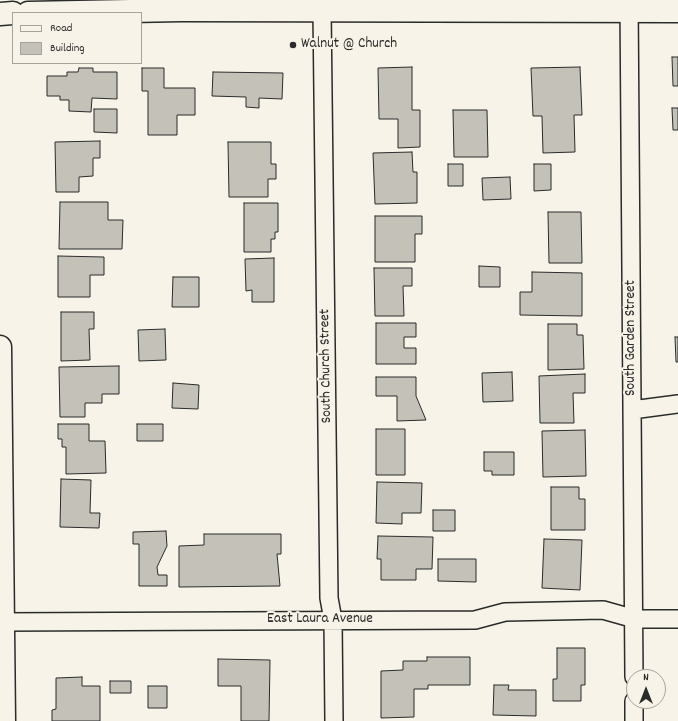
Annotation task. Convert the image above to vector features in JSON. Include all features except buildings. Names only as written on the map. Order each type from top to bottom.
[{"type":"main road","points":[[126,12],[629,5],[678,11]]},
{"type":"main road","points":[[0,14],[12,13]]},
{"type":"main road","points":[[0,347],[4,721]]},
{"type":"street","name":"South Garden Street","points":[[629,5],[635,619],[634,669]]},
{"type":"street","name":"South Church Street","points":[[322,10],[329,598],[333,620],[334,721]]},
{"type":"street","points":[[632,410],[678,404]]},
{"type":"street","name":"East Laura Avenue","points":[[2,622],[475,620],[505,612],[603,610],[635,619],[678,619]]},
{"type":"street","points":[[634,709],[634,721]]},
{"type":"place","name":"Walnut @ Church","points":[[293,45]]}]
